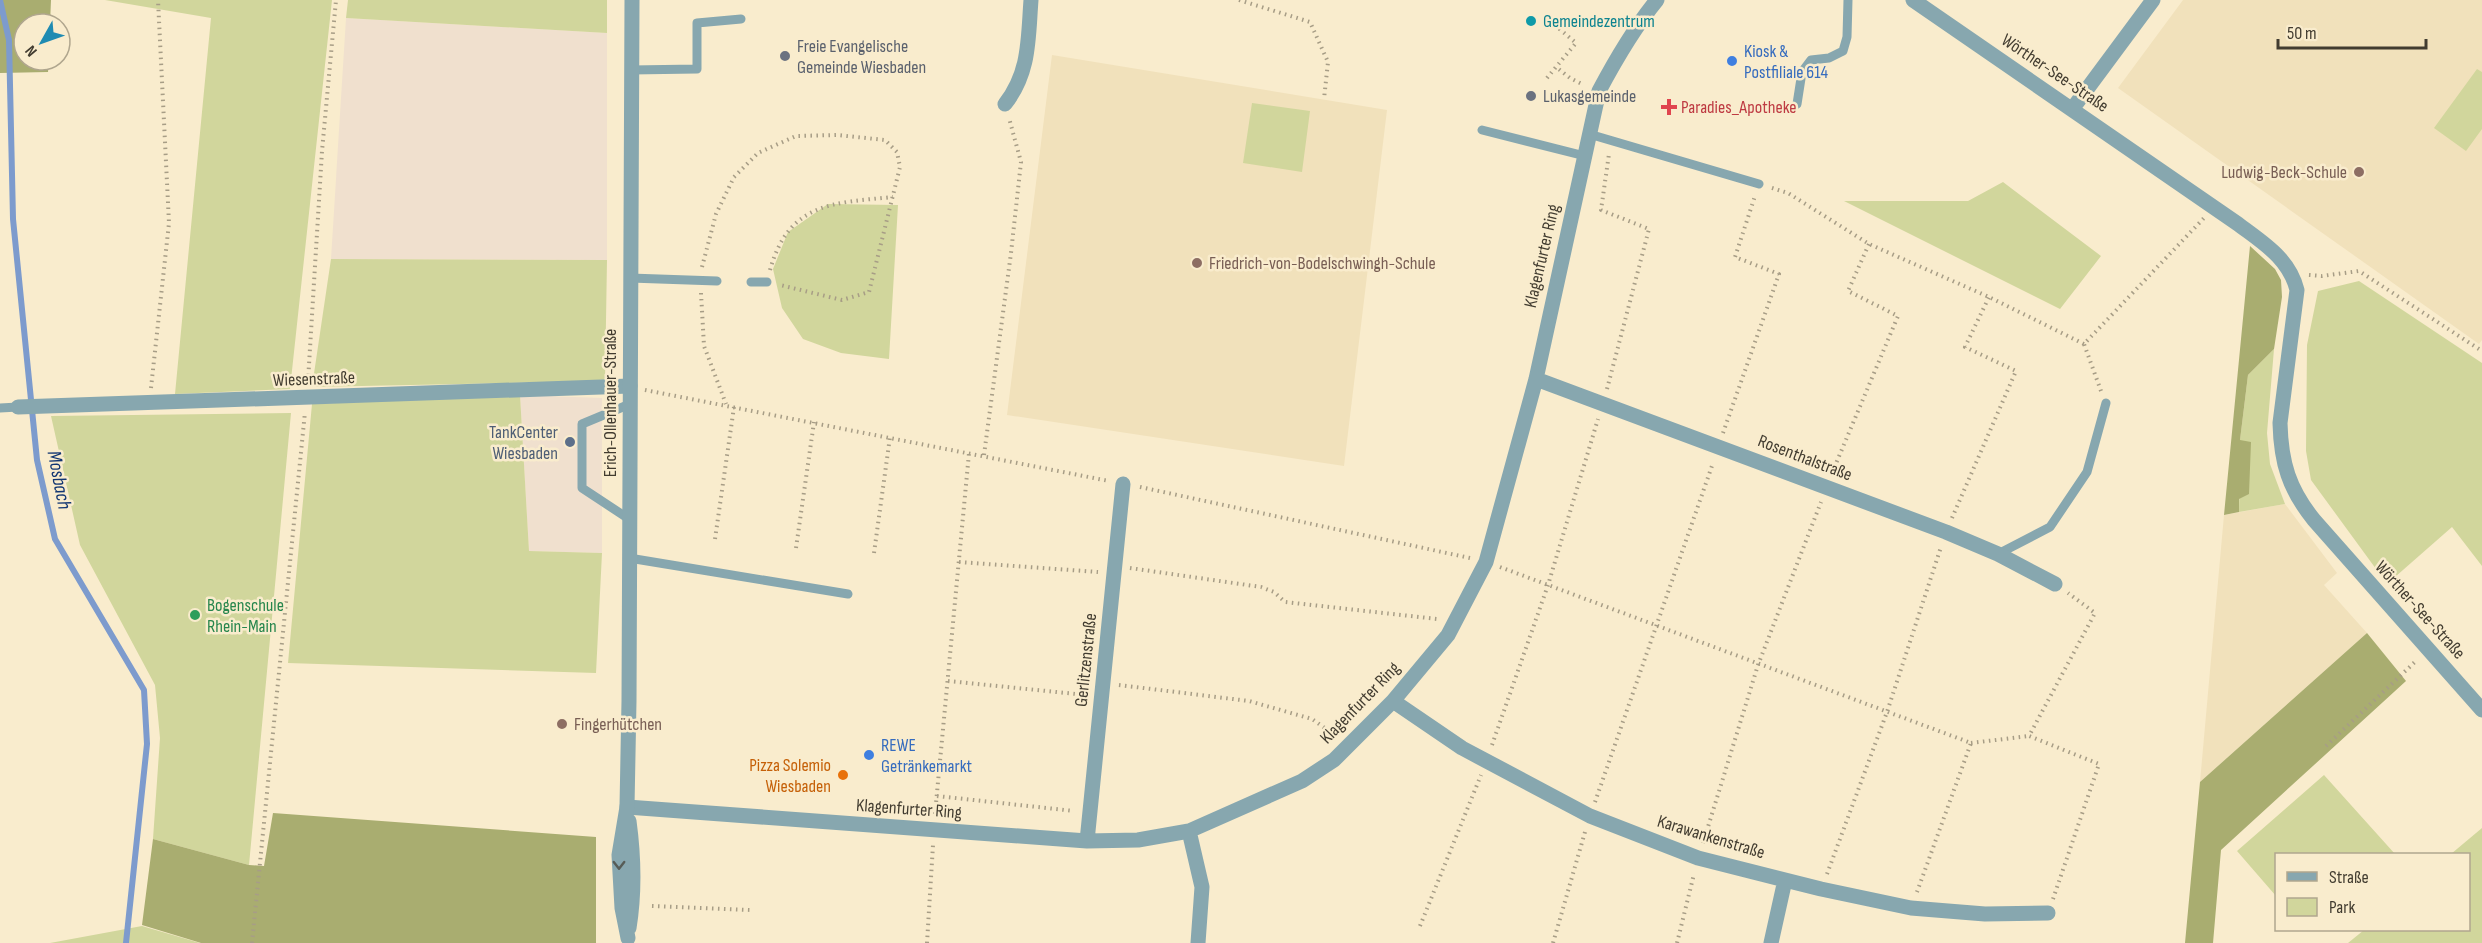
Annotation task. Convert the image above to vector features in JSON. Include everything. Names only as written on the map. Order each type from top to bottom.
[{"type":"street","name":"Erich-Ollenhauer-Straße","points":[[628,940],[635,885],[627,807],[632,0]]},
{"type":"street","points":[[1005,104],[1022,77],[1026,59],[1031,0]]},
{"type":"street","name":"Klagenfurter Ring","points":[[627,807],[1087,841],[1137,840],[1189,831],[1302,781],[1334,760],[1393,701],[1448,635],[1486,562],[1536,379],[1599,91],[1626,43],[1657,0]]},
{"type":"street","name":"Wörther-See-Straße","points":[[1913,0],[2174,178],[2276,253],[2288,266],[2294,276],[2297,290],[2280,423],[2282,458],[2294,493],[2352,563],[2482,710]]},
{"type":"street","points":[[2073,108],[2153,0]]},
{"type":"street","name":"Rosenthalstraße","points":[[1536,379],[1946,532],[1998,554],[2055,584]]},
{"type":"street","name":"Wiesenstraße","points":[[18,407],[630,387]]},
{"type":"street","name":"Gerlitzenstraße","points":[[1087,841],[1123,484]]},
{"type":"street","name":"Karawankenstraße","points":[[1393,701],[1462,748],[1590,816],[1698,858],[1821,889],[1911,908],[1985,915],[2048,913]]},
{"type":"street","points":[[1189,831],[1202,887],[1198,943]]},
{"type":"street","points":[[1771,943],[1785,880]]},
{"type":"lane","points":[[1797,104],[1802,72],[1811,60],[1828,58],[1843,51],[1847,37],[1848,0]]},
{"type":"lane","points":[[631,70],[697,69],[697,23],[741,20]]},
{"type":"lane","points":[[1482,130],[1585,156]]},
{"type":"lane","points":[[1589,134],[1759,184]]},
{"type":"lane","points":[[630,278],[717,281]]},
{"type":"lane","points":[[751,282],[767,282]]},
{"type":"lane","points":[[1998,554],[2050,527],[2087,472],[2106,403]]},
{"type":"lane","points":[[629,519],[582,488],[582,424],[630,404]]},
{"type":"lane","name":"Wiesenstraße","points":[[0,408],[18,407]]},
{"type":"lane","points":[[629,558],[848,594]]},
{"type":"path","points":[[150,404],[169,223],[158,0]]},
{"type":"path","points":[[252,943],[306,399],[322,151],[336,0]]},
{"type":"path","points":[[1239,0],[1310,22],[1328,62],[1324,99]]},
{"type":"path","points":[[1547,78],[1576,43],[1550,21]]},
{"type":"path","points":[[1556,67],[1570,78],[1599,91]]},
{"type":"path","points":[[984,455],[1021,162],[1005,104]]},
{"type":"path","points":[[703,262],[716,214],[734,177],[758,153],[796,136],[837,135],[885,140],[897,152],[900,167],[893,197],[869,292],[842,300],[767,282],[775,254],[795,223],[818,208],[893,197]]},
{"type":"path","points":[[1420,926],[1486,761],[1548,585],[1603,404],[1649,229],[1601,210],[1611,141]]},
{"type":"path","points":[[1553,943],[1590,816],[1654,625],[1779,274],[1735,256],[1759,184],[1788,193],[1869,244],[1989,297],[2084,344],[2106,403]]},
{"type":"path","points":[[2084,344],[2214,207]]},
{"type":"path","points":[[1677,943],[1698,858],[1758,665],[1826,487],[1898,316],[1848,291],[1869,244]]},
{"type":"path","points":[[2288,266],[2310,276],[2359,271],[2482,351]]},
{"type":"path","points":[[700,292],[704,346],[726,405]]},
{"type":"path","points":[[1821,889],[1887,712],[1946,532],[2016,371],[1965,347],[1989,297]]},
{"type":"path","points":[[630,387],[984,455],[1486,562],[1971,743],[2029,736],[2099,764],[2048,913]]},
{"type":"path","points":[[714,539],[734,407]]},
{"type":"path","points":[[796,548],[814,422]]},
{"type":"path","points":[[874,553],[890,437]]},
{"type":"path","points":[[927,943],[933,831],[969,453]]},
{"type":"path","points":[[959,562],[1114,569],[1261,587],[1274,592],[1285,602],[1455,622]]},
{"type":"path","points":[[2029,736],[2095,613],[2055,584]]},
{"type":"path","points":[[2326,746],[2429,649]]},
{"type":"path","points":[[948,681],[1249,701],[1312,718],[1349,745]]},
{"type":"path","points":[[1911,908],[1971,743]]},
{"type":"path","points":[[937,796],[1090,812]]},
{"type":"path","points":[[652,906],[751,910]]},
{"type":"shaded area","name":"Ludwig-Beck-Schule","points":[[2183,0],[2482,0],[2482,340],[2479,344],[2118,88]]},
{"type":"shaded area","points":[[346,18],[607,33],[607,260],[331,259]]},
{"type":"shaded area","name":"Friedrich-von-Bodelschwingh-Schule","points":[[1052,55],[1387,110],[1344,466],[1007,415]]},
{"type":"shaded area","points":[[520,395],[602,398],[602,553],[529,551]]},
{"type":"shaded area","points":[[2285,504],[2337,573],[2324,585],[2367,633],[2200,782],[2224,515]]},
{"type":"green space","points":[[0,0],[51,0],[50,12],[12,12],[12,72],[48,72],[0,73]]},
{"type":"green space","points":[[105,0],[332,0],[290,389],[175,394],[211,18]]},
{"type":"green space","points":[[348,0],[607,0],[607,33],[346,18]]},
{"type":"green space","points":[[2477,69],[2482,72],[2482,129],[2466,151],[2434,128]]},
{"type":"green space","points":[[1252,103],[1310,111],[1302,172],[1243,163]]},
{"type":"green space","points":[[2003,182],[2101,256],[2060,309],[1844,201],[1968,201]]},
{"type":"green space","points":[[828,204],[898,205],[889,359],[841,353],[803,339],[782,308],[773,269],[788,232]]},
{"type":"green space","points":[[2250,246],[2275,269],[2281,280],[2282,297],[2274,349],[2248,375],[2240,440],[2251,442],[2249,494],[2239,499],[2239,512],[2224,515]]},
{"type":"green space","points":[[331,259],[607,260],[605,381],[312,387]]},
{"type":"green space","points":[[2359,281],[2482,363],[2482,566],[2452,527],[2387,584],[2311,480],[2306,451],[2307,345],[2318,291]]},
{"type":"green space","points":[[2274,349],[2267,433],[2270,464],[2285,504],[2239,512],[2240,440],[2248,375]]},
{"type":"green space","points":[[520,395],[529,551],[602,553],[596,673],[288,663],[312,404]]},
{"type":"green space","name":"Bogenschule Rhein-Main","points":[[291,413],[249,865],[153,839],[160,738],[155,685],[80,545],[51,416]]},
{"type":"green space","points":[[2367,633],[2406,681],[2221,850],[2213,943],[2185,943],[2200,782]]},
{"type":"green space","points":[[2324,775],[2394,853],[2275,853],[2275,895],[2237,851]]},
{"type":"green space","points":[[273,813],[596,837],[596,943],[201,943],[142,925],[153,839],[249,865],[264,866]]},
{"type":"green space","points":[[2482,828],[2482,943],[2348,943],[2363,931],[2470,931],[2470,853],[2452,853]]},
{"type":"green space","points":[[142,926],[200,943],[50,943]]},
{"type":"waterway","name":"Mosbach","points":[[0,0],[9,40],[13,219],[37,460],[55,539],[144,690],[147,744],[126,943]]},
{"type":"place","name":"Gemeindezentrum","points":[[1531,21]]},
{"type":"place","name":"Freie Evangelische Gemeinde Wiesbaden","points":[[785,56]]},
{"type":"place","name":"Kiosk & Postfiliale 614","points":[[1732,61]]},
{"type":"place","name":"Lukasgemeinde","points":[[1531,96]]},
{"type":"place","name":"Paradies_Apotheke","points":[[1669,107]]},
{"type":"place","name":"Ludwig-Beck-Schule","points":[[2359,172]]},
{"type":"place","name":"Friedrich-von-Bodelschwingh-Schule","points":[[1197,263]]},
{"type":"place","name":"TankCenter Wiesbaden","points":[[570,442]]},
{"type":"place","name":"Bogenschule Rhein-Main","points":[[195,615]]},
{"type":"place","name":"Fingerhütchen","points":[[562,724]]},
{"type":"place","name":"REWE Getränkemarkt","points":[[869,755]]},
{"type":"place","name":"Pizza Solemio Wiesbaden","points":[[843,775]]}]
